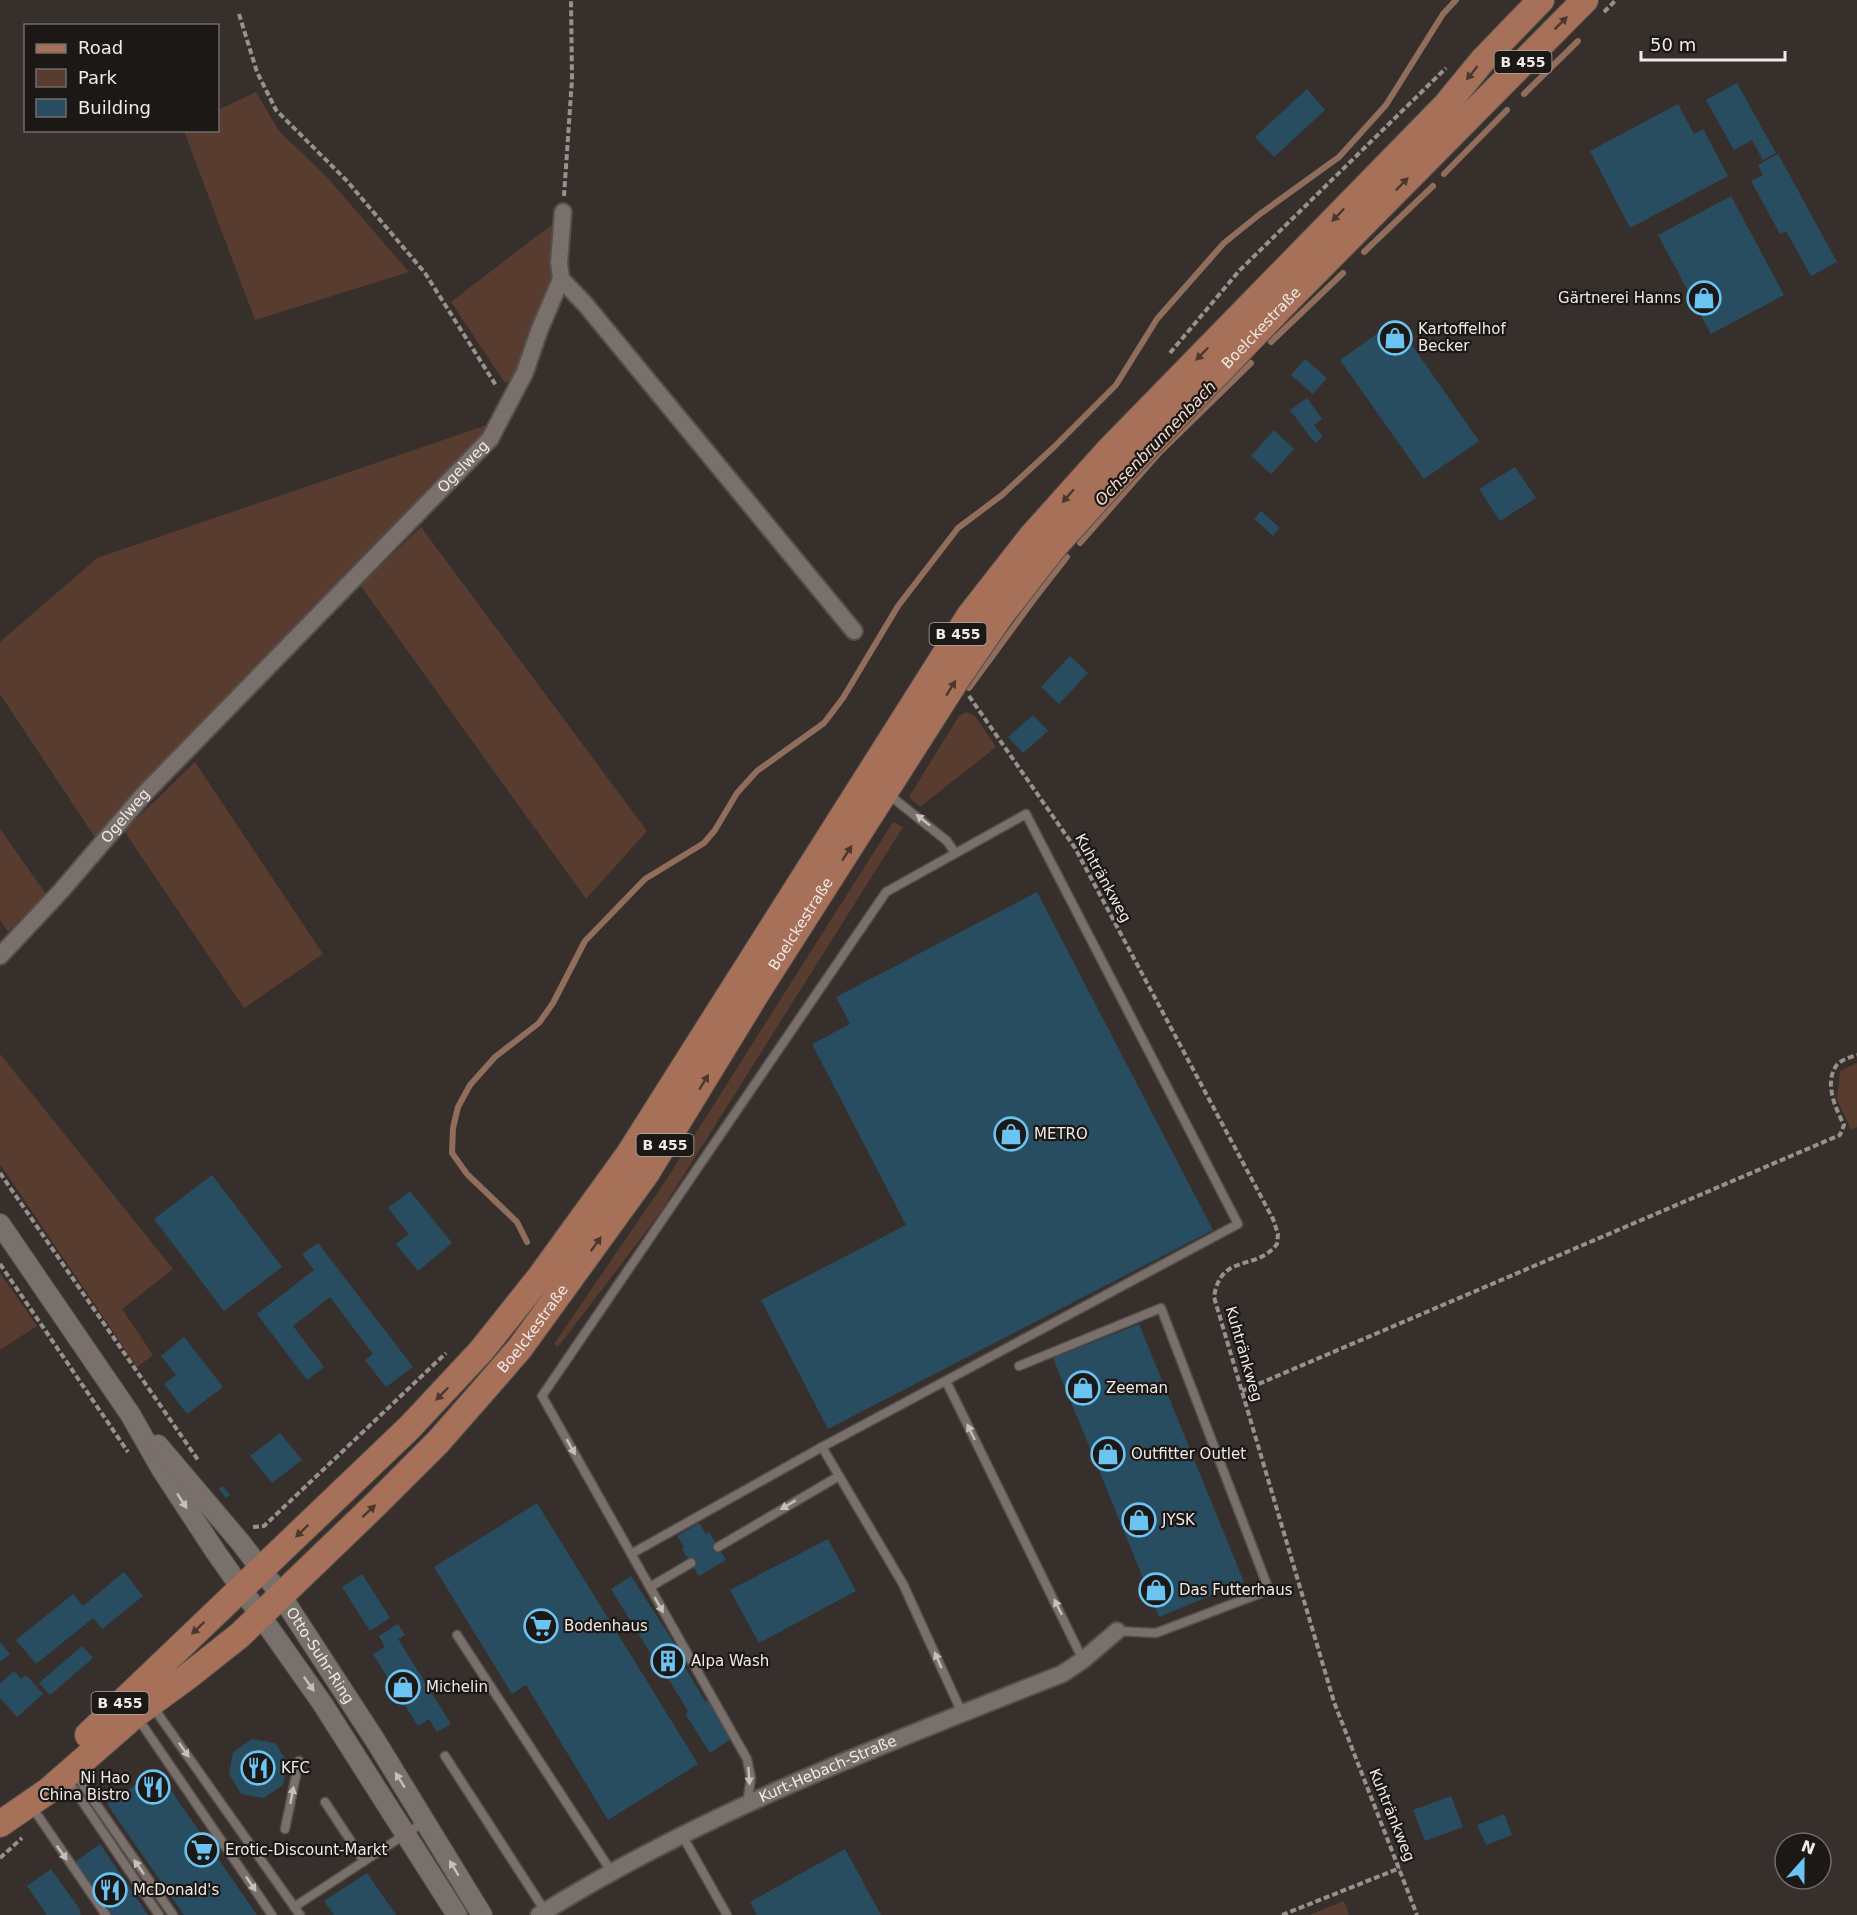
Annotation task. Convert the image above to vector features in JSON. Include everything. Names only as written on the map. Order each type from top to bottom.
[{"type":"main road","name":"Boelckestraße","points":[[0,1819],[449,1387],[540,1277],[629,1154],[970,615],[1031,537],[1109,450],[1446,105],[1483,60],[1541,0]]},
{"type":"main road","name":"Boelckestraße","points":[[0,1824],[69,1774],[142,1708],[200,1668],[240,1635],[438,1442],[527,1338],[630,1196],[668,1140],[759,991],[957,679],[1000,615],[1054,547],[1110,485],[1266,323],[1592,8]]},
{"type":"street","points":[[563,212],[559,264],[561,279],[585,304],[854,631]]},
{"type":"street","name":"Ogelweg","points":[[0,956],[61,891],[145,793],[490,439],[525,372],[539,330],[561,279]]},
{"type":"street","name":"Otto-Suhr-Ring","points":[[0,1224],[130,1414],[162,1470],[240,1588],[322,1702],[457,1915]]},
{"type":"street","name":"Otto-Suhr-Ring","points":[[130,1414],[186,1477],[280,1594],[425,1821],[482,1915]]},
{"type":"street","name":"Kurt-Hebach-Straße","points":[[542,1913],[611,1871],[747,1803],[962,1713],[1062,1674],[1083,1660],[1117,1631]]},
{"type":"lane","points":[[886,792],[947,841],[955,853]]},
{"type":"lane","points":[[630,1554],[822,1447],[1238,1224],[1026,814],[886,892],[542,1396],[630,1554],[747,1760],[751,1778],[747,1803]]},
{"type":"lane","points":[[1019,1366],[1161,1308],[1269,1590],[1156,1633],[1117,1631]]},
{"type":"lane","points":[[946,1381],[1083,1660]]},
{"type":"lane","points":[[822,1447],[903,1584],[962,1713]]},
{"type":"lane","points":[[718,1547],[839,1476]]},
{"type":"lane","points":[[650,1587],[691,1563]]},
{"type":"lane","points":[[458,1635],[611,1871]]},
{"type":"lane","points":[[142,1708],[297,1911],[364,1861],[425,1821]]},
{"type":"lane","points":[[142,1708],[272,1915]]},
{"type":"lane","points":[[445,1756],[542,1913]]},
{"type":"lane","points":[[285,1829],[299,1761]]},
{"type":"lane","points":[[69,1774],[159,1915]]},
{"type":"lane","points":[[69,1774],[172,1915]]},
{"type":"lane","points":[[324,1802],[364,1861]]},
{"type":"lane","points":[[30,1804],[106,1915]]},
{"type":"lane","points":[[682,1836],[727,1915]]},
{"type":"path","points":[[563,212],[572,79],[571,0]]},
{"type":"path","points":[[1592,8],[1616,0]]},
{"type":"path","points":[[239,15],[257,72],[276,110],[347,181],[425,273],[509,405]]},
{"type":"path","name":"Kuhtränkweg","points":[[962,705],[968,695],[1075,848],[1273,1219],[1278,1234],[1277,1244],[1265,1255],[1231,1267],[1216,1284],[1214,1297],[1334,1702],[1417,1915]]},
{"type":"path","points":[[1242,1391],[1840,1135],[1844,1125],[1834,1106],[1833,1076],[1840,1062],[1857,1054]]},
{"type":"path","points":[[0,1173],[204,1469]]},
{"type":"path","points":[[0,1264],[133,1461]]},
{"type":"path","points":[[247,1524],[255,1528],[264,1526]]},
{"type":"path","points":[[0,1858],[23,1837]]},
{"type":"path","points":[[1282,1915],[1400,1868]]},
{"type":"green space","points":[[256,92],[279,131],[325,175],[409,272],[255,320],[184,132],[219,132],[219,110]]},
{"type":"green space","points":[[555,222],[554,260],[549,287],[519,374],[505,383],[451,302]]},
{"type":"green space","points":[[493,423],[357,562],[96,839],[0,694],[0,642],[97,558]]},
{"type":"green space","points":[[421,527],[647,831],[586,899],[360,585]]},
{"type":"green space","points":[[966,712],[975,716],[996,747],[920,807],[909,797],[959,716]]},
{"type":"green space","points":[[195,762],[323,954],[244,1008],[124,831]]},
{"type":"green space","points":[[893,822],[903,827],[658,1216],[558,1347],[554,1344],[666,1180]]},
{"type":"green space","points":[[0,829],[46,894],[8,932],[0,920]]},
{"type":"green space","points":[[0,1054],[173,1269],[122,1309],[153,1355],[137,1367],[0,1164]]},
{"type":"green space","points":[[1857,1063],[1857,1127],[1851,1130],[1837,1099],[1840,1071]]},
{"type":"green space","points":[[0,1273],[37,1326],[0,1350]]},
{"type":"green space","points":[[1344,1901],[1349,1915],[1309,1915]]},
{"type":"building","points":[[1737,83],[1776,153],[1763,160],[1752,140],[1734,150],[1706,100]]},
{"type":"building","points":[[1307,89],[1325,110],[1274,157],[1255,137]]},
{"type":"building","points":[[1678,104],[1694,134],[1703,129],[1728,176],[1630,228],[1590,151]]},
{"type":"building","points":[[1778,154],[1837,262],[1811,276],[1786,231],[1780,234],[1751,181],[1763,175],[1758,165]]},
{"type":"building","points":[[1731,196],[1784,295],[1711,334],[1658,235]]},
{"type":"building","points":[[1395,321],[1479,441],[1424,479],[1340,360]]},
{"type":"building","points":[[1305,359],[1327,378],[1313,394],[1291,375]]},
{"type":"building","points":[[1307,398],[1322,419],[1314,425],[1323,437],[1315,443],[1290,410]]},
{"type":"building","points":[[1274,430],[1294,449],[1271,474],[1251,456]]},
{"type":"building","points":[[1515,467],[1536,498],[1500,521],[1479,489]]},
{"type":"building","points":[[1261,511],[1280,528],[1273,536],[1254,519]]},
{"type":"building","points":[[1070,656],[1088,673],[1059,704],[1041,687]]},
{"type":"building","points":[[1033,715],[1048,731],[1023,753],[1008,737]]},
{"type":"building","name":"METRO","points":[[1037,892],[1213,1230],[828,1429],[761,1300],[906,1225],[812,1044],[850,1024],[836,997]]},
{"type":"building","points":[[212,1175],[282,1267],[224,1311],[154,1219]]},
{"type":"building","points":[[410,1191],[452,1243],[418,1271],[396,1244],[409,1234],[388,1208]]},
{"type":"building","points":[[318,1243],[413,1367],[386,1387],[365,1360],[373,1354],[330,1297],[293,1326],[324,1367],[307,1380],[257,1314],[314,1270],[302,1254]]},
{"type":"building","points":[[1139,1324],[1244,1582],[1159,1617],[1053,1358]]},
{"type":"building","points":[[184,1337],[223,1387],[187,1414],[164,1384],[176,1375],[161,1356]]},
{"type":"building","points":[[280,1433],[302,1460],[272,1483],[250,1456]]},
{"type":"building","points":[[223,1486],[230,1495],[226,1498],[219,1489]]},
{"type":"building","name":"Bodenhaus","points":[[537,1503],[698,1764],[608,1820],[526,1685],[512,1694],[434,1567]]},
{"type":"building","points":[[699,1523],[706,1534],[709,1532],[726,1560],[699,1576],[682,1549],[684,1547],[677,1536]]},
{"type":"building","points":[[828,1539],[856,1591],[759,1643],[730,1590]]},
{"type":"building","points":[[124,1572],[143,1596],[102,1629],[93,1618],[36,1664],[16,1640],[73,1594],[83,1606]]},
{"type":"building","points":[[362,1574],[390,1618],[370,1631],[342,1587]]},
{"type":"building","name":"Alpa Wash","points":[[631,1576],[680,1652],[678,1655],[705,1701],[708,1701],[731,1739],[710,1753],[686,1715],[688,1711],[611,1589]]},
{"type":"building","points":[[398,1624],[405,1635],[398,1639],[451,1724],[437,1732],[429,1719],[418,1726],[373,1654],[385,1647],[379,1636]]},
{"type":"building","points":[[0,1642],[10,1654],[0,1662]]},
{"type":"building","points":[[82,1646],[93,1658],[50,1695],[39,1683]]},
{"type":"building","points":[[14,1671],[21,1679],[26,1675],[43,1694],[17,1717],[0,1698],[0,1684]]},
{"type":"building","name":"KFC","points":[[252,1739],[275,1743],[288,1763],[283,1785],[264,1798],[241,1794],[229,1774],[233,1752]]},
{"type":"building","points":[[157,1770],[257,1915],[184,1915],[107,1804]]},
{"type":"building","points":[[1451,1796],[1463,1827],[1425,1841],[1413,1810]]},
{"type":"building","points":[[1504,1814],[1512,1835],[1486,1845],[1477,1825]]},
{"type":"building","name":"McDonald's","points":[[100,1844],[148,1915],[107,1915],[72,1864]]},
{"type":"building","points":[[845,1849],[881,1915],[757,1915],[750,1902]]},
{"type":"building","points":[[51,1869],[81,1911],[79,1912],[81,1915],[47,1915],[27,1886]]},
{"type":"building","points":[[367,1873],[396,1915],[334,1915],[324,1901]]},
{"type":"waterway","points":[[527,1242],[517,1222],[467,1174],[452,1153],[453,1128],[458,1107],[470,1085],[495,1057],[539,1023],[553,1003],[585,941],[645,879],[704,843],[715,830],[737,793],[757,771],[824,723],[843,698],[898,606],[958,528],[1002,495],[1116,385],[1157,319],[1224,243],[1339,157],[1386,105],[1443,14],[1456,0]]},
{"type":"waterway","name":"Ochsenbrunnenbach","points":[[1524,94],[1578,41]]},
{"type":"waterway","name":"Ochsenbrunnenbach","points":[[1444,174],[1507,110]]},
{"type":"waterway","name":"Ochsenbrunnenbach","points":[[1364,252],[1433,186]]},
{"type":"waterway","name":"Ochsenbrunnenbach","points":[[1271,342],[1343,273]]},
{"type":"waterway","name":"Ochsenbrunnenbach","points":[[1080,543],[1160,452],[1251,363]]},
{"type":"waterway","name":"Ochsenbrunnenbach","points":[[969,688],[1067,557]]},
{"type":"place","name":"Gärtnerei Hanns","points":[[1704,298]]},
{"type":"place","name":"Kartoffelhof Becker","points":[[1395,338]]},
{"type":"place","name":"METRO","points":[[1011,1134]]},
{"type":"place","name":"Zeeman","points":[[1083,1388]]},
{"type":"place","name":"Outfitter Outlet","points":[[1108,1454]]},
{"type":"place","name":"JYSK","points":[[1139,1520]]},
{"type":"place","name":"Das Futterhaus","points":[[1156,1590]]},
{"type":"place","name":"Bodenhaus","points":[[541,1626]]},
{"type":"place","name":"Alpa Wash","points":[[668,1661]]},
{"type":"place","name":"Michelin","points":[[403,1687]]},
{"type":"place","name":"KFC","points":[[258,1768]]},
{"type":"place","name":"Ni Hao China Bistro","points":[[153,1787]]},
{"type":"place","name":"Erotic-Discount-Markt","points":[[202,1850]]},
{"type":"place","name":"McDonald's","points":[[110,1890]]}]
